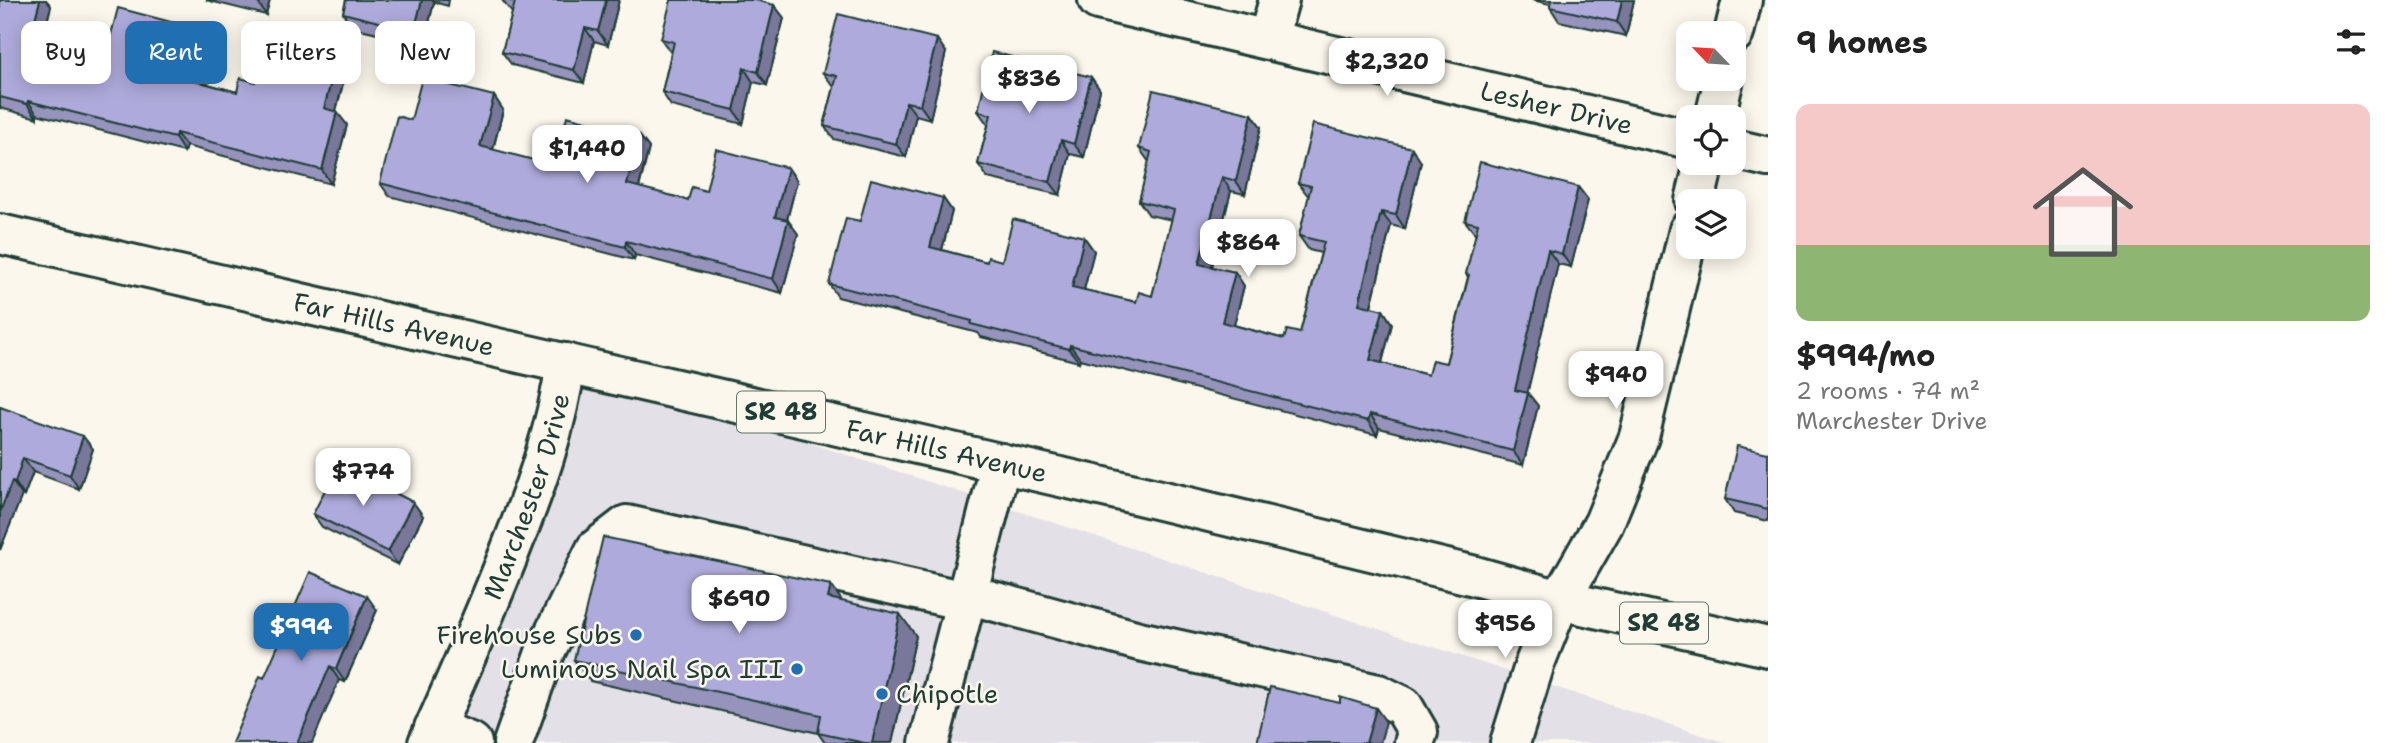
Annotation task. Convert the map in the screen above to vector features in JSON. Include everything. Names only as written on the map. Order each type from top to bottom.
[{"type":"main road","name":"Lesher Drive","points":[[1098,0],[1676,136]]},
{"type":"main road","points":[[1268,39],[1279,0]]},
{"type":"main road","points":[[1737,21],[1742,0]]},
{"type":"main road","points":[[1746,152],[1768,157]]},
{"type":"main road","name":"Far Hills Avenue","points":[[0,234],[1001,463],[1475,576],[1560,600],[1768,647]]},
{"type":"main road","points":[[1510,743],[1535,663],[1560,600],[1604,523],[1639,437],[1682,259]]},
{"type":"main road","name":"Marchester Drive","points":[[431,736],[482,621],[542,470],[561,399],[566,363]]},
{"type":"main road","points":[[929,743],[1001,463]]},
{"type":"main road","points":[[513,743],[546,650],[596,550],[627,525],[966,598],[1139,641],[1378,694],[1403,706],[1418,732],[1414,743]]},
{"type":"main road","points":[[431,736],[472,743]]},
{"type":"shaded area","points":[[566,363],[1717,740],[1730,743],[421,743]]},
{"type":"building","points":[[0,0],[40,0],[34,21],[21,21],[21,84],[111,84],[111,35],[118,8],[167,21],[125,21],[125,84],[207,84],[237,92],[240,78],[241,84],[330,84],[324,108],[337,112],[322,170],[176,133],[175,138],[28,101],[27,104],[0,97]]},
{"type":"building","points":[[346,0],[422,0],[417,21],[375,21],[343,13]]},
{"type":"building","points":[[507,0],[606,0],[598,31],[585,28],[574,70],[502,52],[515,2]]},
{"type":"building","points":[[671,0],[755,0],[774,5],[758,72],[744,68],[734,110],[662,92],[674,42],[661,39]]},
{"type":"building","points":[[1551,0],[1622,0],[1617,22],[1550,7]]},
{"type":"building","points":[[838,14],[937,39],[920,105],[906,102],[896,144],[824,126],[837,76],[823,73]]},
{"type":"building","points":[[992,52],[1091,77],[1074,144],[1061,140],[1050,182],[978,164],[991,115],[978,111]]},
{"type":"building","points":[[420,84],[446,84],[494,96],[480,146],[541,162],[543,155],[557,158],[567,116],[639,135],[627,184],[688,200],[692,187],[706,191],[716,149],[788,168],[775,217],[788,220],[773,279],[626,241],[625,247],[380,183],[397,116],[411,120]]},
{"type":"building","points":[[1153,90],[1252,114],[1236,181],[1222,177],[1199,264],[1235,272],[1222,322],[1284,339],[1287,330],[1300,333],[1324,242],[1299,236],[1311,186],[1298,183],[1313,124],[1412,148],[1396,215],[1381,212],[1359,304],[1383,310],[1370,360],[1428,375],[1432,360],[1446,363],[1469,275],[1466,274],[1478,224],[1465,221],[1480,162],[1578,187],[1562,254],[1548,250],[1515,390],[1528,393],[1513,451],[1370,414],[1368,421],[1070,345],[1069,349],[829,284],[846,218],[860,221],[871,179],[943,198],[930,247],[987,262],[988,257],[1002,261],[1013,219],[1084,237],[1072,287],[1136,302],[1139,292],[1152,296],[1174,210],[1139,201],[1151,152],[1139,148]]},
{"type":"building","points":[[0,407],[83,436],[70,475],[23,458],[0,512]]},
{"type":"building","points":[[1737,446],[1768,453],[1768,509],[1725,499]]},
{"type":"building","points":[[338,464],[413,502],[388,552],[313,514]]},
{"type":"building","points":[[603,537],[831,585],[828,598],[900,614],[872,743],[818,733],[821,715],[574,660]]},
{"type":"building","points":[[310,572],[367,596],[336,669],[330,666],[297,743],[232,743],[260,676],[264,678]]},
{"type":"building","points":[[1270,687],[1340,703],[1340,697],[1376,708],[1366,743],[1257,743]]},
{"type":"place","name":"Firehouse Subs","points":[[636,635]]},
{"type":"place","name":"Luminous Nail Spa III","points":[[797,669]]},
{"type":"place","name":"Chipotle","points":[[882,694]]}]
